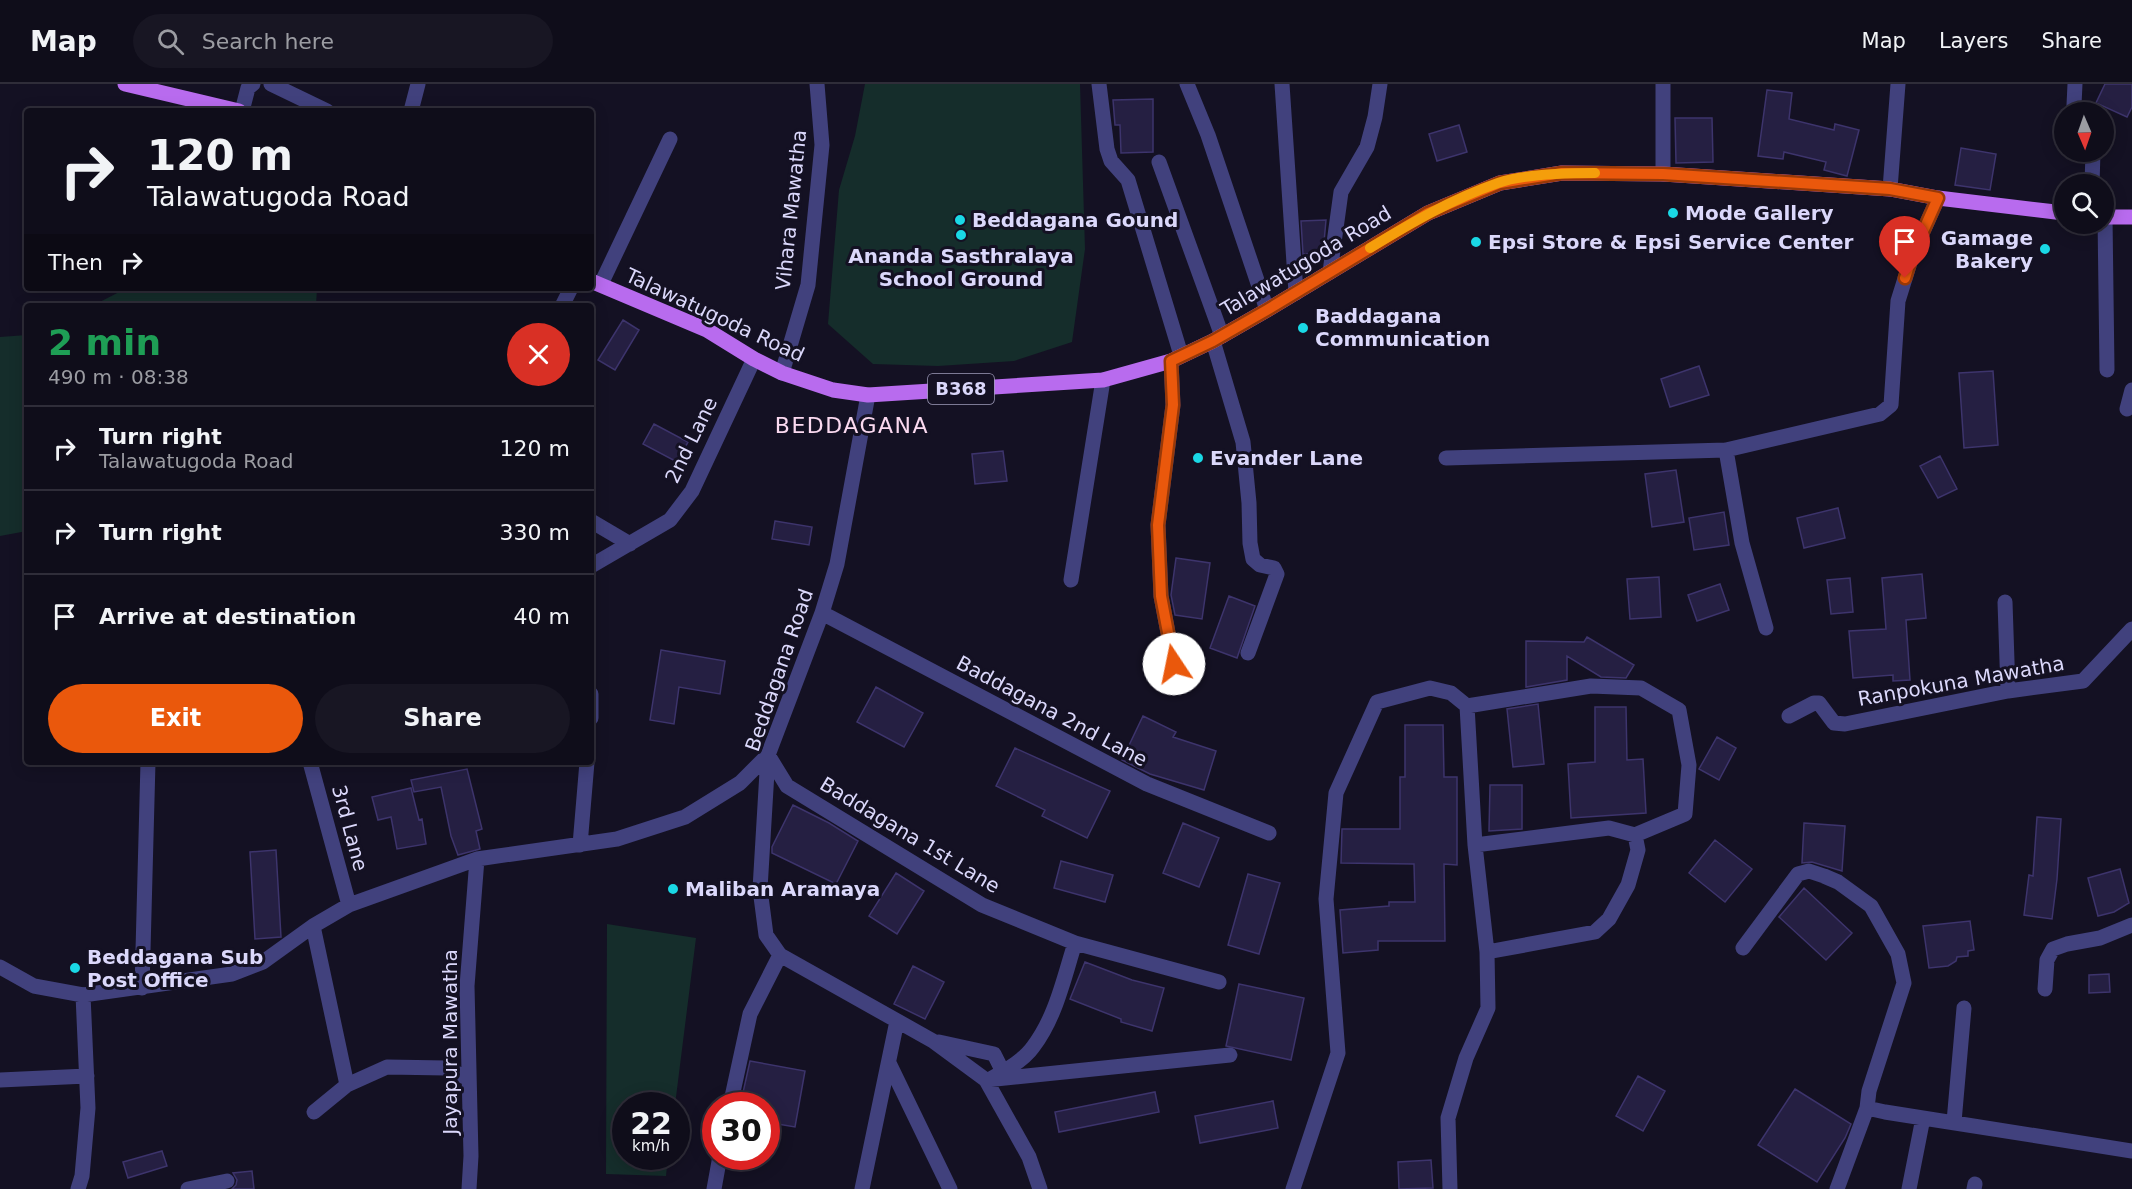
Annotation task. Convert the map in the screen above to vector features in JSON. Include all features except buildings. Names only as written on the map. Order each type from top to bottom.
[{"type":"main road","points":[[125,84],[227,108]]},
{"type":"main road","name":"Talawatugoda Road","points":[[596,283],[707,330],[782,373],[833,390],[868,395],[1103,380],[1176,358],[1267,310],[1428,213],[1500,183],[1562,173],[1663,174],[1890,189],[1938,198],[2054,212]]},
{"type":"main road","points":[[2114,217],[2132,217]]},
{"type":"street","points":[[241,108],[248,88],[254,84]]},
{"type":"street","points":[[271,84],[321,108]]},
{"type":"street","points":[[412,108],[418,84]]},
{"type":"street","name":"Vihara Mawatha","points":[[782,373],[808,285],[822,145],[817,84]]},
{"type":"street","points":[[1099,84],[1107,149],[1111,161],[1128,180],[1176,358],[1173,405],[1158,525],[1161,596],[1174,664]]},
{"type":"street","points":[[1187,84],[1209,135],[1267,310]]},
{"type":"street","points":[[1282,84],[1296,293]]},
{"type":"street","points":[[1330,272],[1341,192],[1367,147],[1380,84]]},
{"type":"street","points":[[1663,84],[1663,174]]},
{"type":"street","points":[[1890,189],[1898,84]]},
{"type":"street","points":[[2074,102],[2075,84]]},
{"type":"street","points":[[596,283],[670,140]]},
{"type":"street","points":[[1159,162],[1217,338],[1244,442],[1252,559],[1260,565],[1274,568],[1277,574],[1248,653]]},
{"type":"street","points":[[1446,458],[1726,450],[1880,414],[1891,405],[1898,301],[1912,256],[1938,198]]},
{"type":"street","points":[[2104,234],[2107,370]]},
{"type":"street","name":"2nd Lane","points":[[594,564],[670,520],[692,491],[754,359]]},
{"type":"street","points":[[1071,580],[1103,380]]},
{"type":"street","points":[[2127,409],[2132,390]]},
{"type":"street","name":"Beddagana Road","points":[[780,955],[766,935],[760,889],[768,755],[822,613],[837,564],[868,395]]},
{"type":"street","points":[[1726,450],[1742,543],[1766,628]]},
{"type":"street","points":[[594,523],[630,544]]},
{"type":"street","points":[[2005,602],[2008,691]]},
{"type":"street","name":"Baddagana 2nd Lane","points":[[822,613],[1147,784],[1269,833]]},
{"type":"street","name":"Ranpokuna Mawatha","points":[[1789,716],[1819,703],[1834,723],[1845,724],[2008,691],[2083,681],[2132,629]]},
{"type":"street","points":[[1467,706],[1591,686],[1641,688],[1679,710],[1689,765],[1685,814],[1635,835],[1610,828],[1475,845]]},
{"type":"street","points":[[1293,1189],[1338,1053],[1326,899],[1336,793],[1377,702],[1430,688],[1451,693],[1467,706],[1475,845],[1487,952],[1488,1008],[1466,1058],[1448,1118],[1450,1189]]},
{"type":"street","points":[[0,968],[34,986],[83,995],[232,975],[263,962],[313,926],[349,905],[477,859],[617,839],[685,817],[740,783],[768,755]]},
{"type":"street","name":"Baddagana 1st Lane","points":[[768,755],[787,786],[982,905],[1075,943],[1219,982]]},
{"type":"street","points":[[142,988],[148,765]]},
{"type":"street","name":"3rd Lane","points":[[311,765],[349,905]]},
{"type":"street","points":[[580,844],[587,765]]},
{"type":"street","points":[[1487,952],[1595,932],[1609,919],[1628,885],[1638,850],[1635,835]]},
{"type":"street","name":"Jayapura Mawatha","points":[[469,1189],[471,1156],[467,986],[477,859]]},
{"type":"street","points":[[1743,948],[1798,874],[1809,871],[1838,882],[1871,906],[1898,954],[1904,983],[1869,1091],[1867,1108],[1837,1189]]},
{"type":"street","points":[[2045,989],[2047,960],[2053,949],[2100,938],[2132,925]]},
{"type":"street","points":[[313,926],[347,1085]]},
{"type":"street","points":[[986,1080],[1003,1072],[1033,1049],[1052,1015],[1075,943]]},
{"type":"street","points":[[733,1092],[750,1014],[780,955],[933,1041],[986,1080],[1029,1157],[1040,1189]]},
{"type":"street","points":[[78,1189],[82,1176],[87,1119],[83,995]]},
{"type":"street","points":[[1953,1122],[1964,1008]]},
{"type":"street","points":[[862,1189],[897,1021]]},
{"type":"street","points":[[933,1041],[994,1054],[1003,1072]]},
{"type":"street","points":[[986,1080],[1230,1055]]},
{"type":"street","points":[[889,1063],[950,1189]]},
{"type":"street","points":[[314,1112],[347,1085],[387,1067],[446,1068],[469,1079]]},
{"type":"street","points":[[0,1080],[87,1076]]},
{"type":"street","points":[[1867,1108],[2132,1151]]},
{"type":"street","points":[[1909,1189],[1923,1118]]},
{"type":"street","points":[[714,1189],[717,1170]]},
{"type":"street","points":[[188,1189],[227,1181]]},
{"type":"green space","name":"Beddagana Gound","points":[[865,84],[1080,84],[1085,249],[1072,342],[1014,361],[938,366],[873,364],[828,324],[839,190],[855,136]]},
{"type":"green space","points":[[121,291],[317,291],[316,303],[98,303]]},
{"type":"green space","points":[[24,335],[24,532],[0,536],[0,337]]},
{"type":"green space","points":[[607,924],[696,938],[677,1092],[612,1092],[612,1170],[667,1170],[666,1176],[606,1174]]},
{"type":"slow traffic","points":[[1370,248],[1428,213],[1500,183],[1562,173],[1595,173]]},
{"type":"place","name":"Mode Gallery","points":[[1673,213]]},
{"type":"place","name":"Beddagana Gound","points":[[960,220]]},
{"type":"place","name":"Ananda Sasthralaya School Ground","points":[[961,235]]},
{"type":"place","name":"Epsi Store & Epsi Service Center","points":[[1476,242]]},
{"type":"place","name":"Gamage Bakery","points":[[2045,249]]},
{"type":"place","name":"Baddagana Communication","points":[[1303,328]]},
{"type":"place","name":"Evander Lane","points":[[1198,458]]},
{"type":"place","name":"Maliban Aramaya","points":[[673,889]]},
{"type":"place","name":"Beddagana Sub Post Office","points":[[75,968]]},
{"type":"district","name":"BEDDAGANA","points":[[852,425]]},
{"type":"route","points":[[1174,664],[1161,596],[1158,525],[1173,405],[1171,361],[1213,341],[1267,310],[1428,213],[1500,183],[1562,173],[1663,174],[1890,189],[1938,198],[1912,256],[1905,278]]}]
